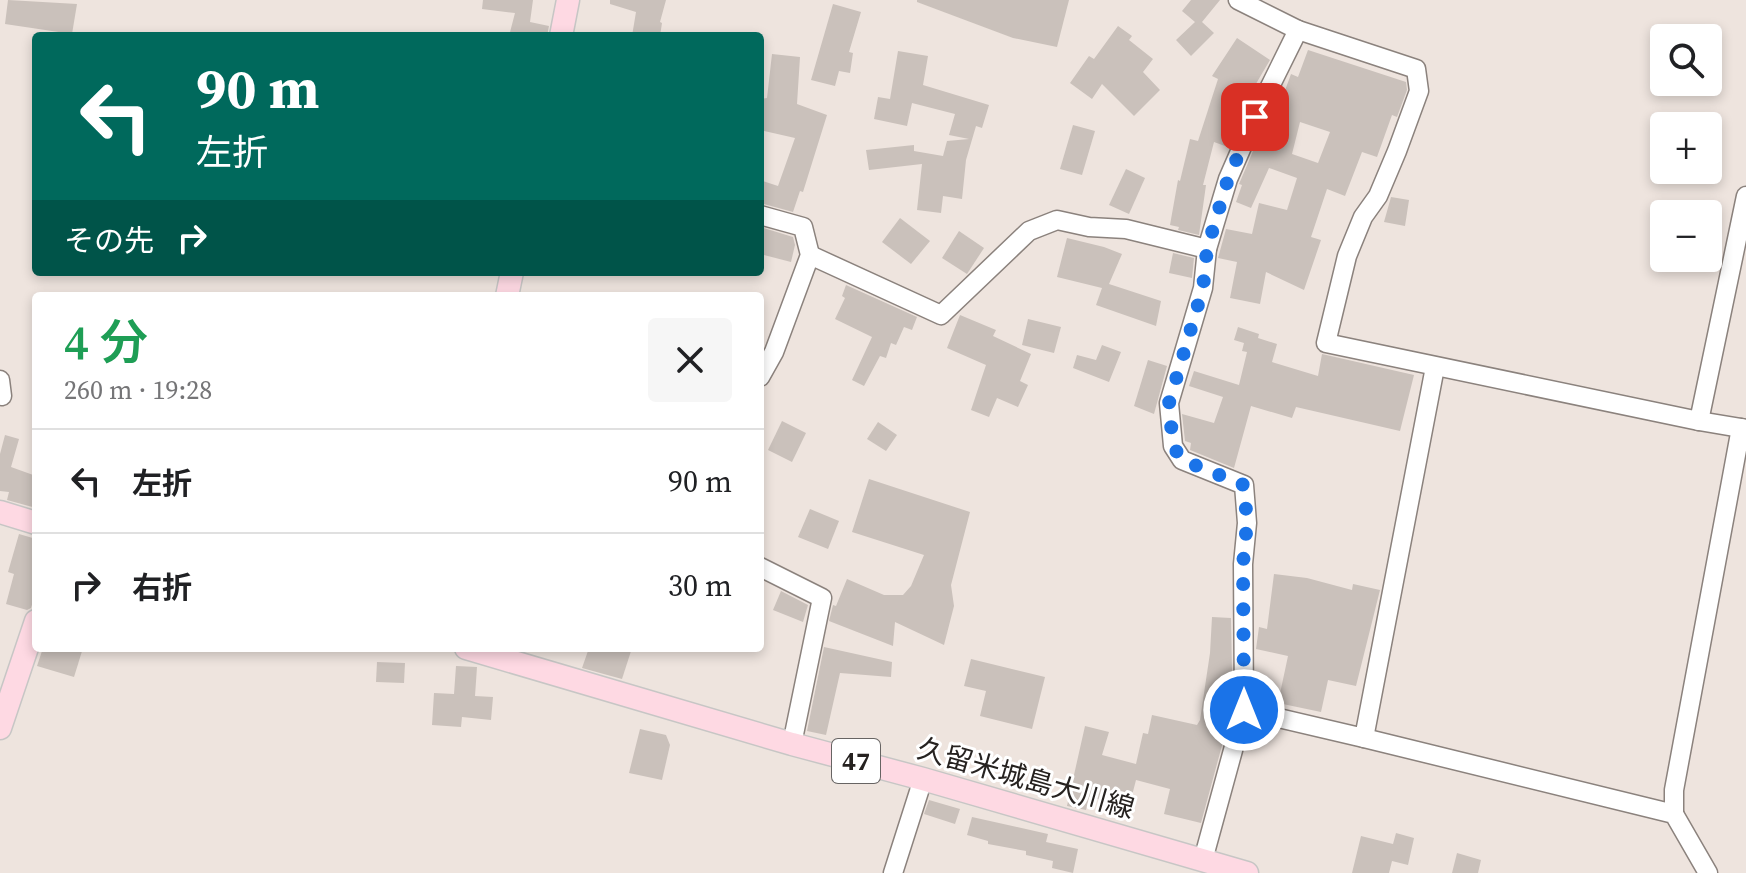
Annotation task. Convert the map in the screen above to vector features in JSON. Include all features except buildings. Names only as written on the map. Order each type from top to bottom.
[{"type":"main road","points":[[562,32],[568,0]]},
{"type":"main road","points":[[0,512],[32,522]]},
{"type":"main road","points":[[0,728],[32,633]]},
{"type":"main road","name":"久留米城島大川線","points":[[480,652],[1247,873]]},
{"type":"street","points":[[1238,0],[1298,30],[1416,69],[1419,91],[1378,196],[1363,217],[1347,256],[1326,343],[1743,428],[1674,790],[1674,814],[1708,873]]},
{"type":"street","points":[[1203,860],[1244,710],[1243,564],[1247,523],[1244,485],[1182,460],[1173,446],[1169,403],[1203,288],[1207,249],[1228,179],[1298,30]]},
{"type":"street","points":[[1699,421],[1746,196]]},
{"type":"street","points":[[764,216],[803,227],[810,255],[774,352],[764,370]]},
{"type":"street","points":[[810,255],[941,315],[1029,231],[1057,220],[1089,227],[1126,229],[1207,249]]},
{"type":"street","points":[[1364,738],[1435,367]]},
{"type":"street","points":[[764,569],[822,598],[792,744]]},
{"type":"street","points":[[1244,710],[1674,814]]},
{"type":"street","points":[[893,873],[923,779]]},
{"type":"route","points":[[1244,710],[1243,564],[1247,523],[1244,485],[1182,460],[1173,446],[1169,403],[1203,288],[1207,249],[1228,179],[1255,117]]}]
